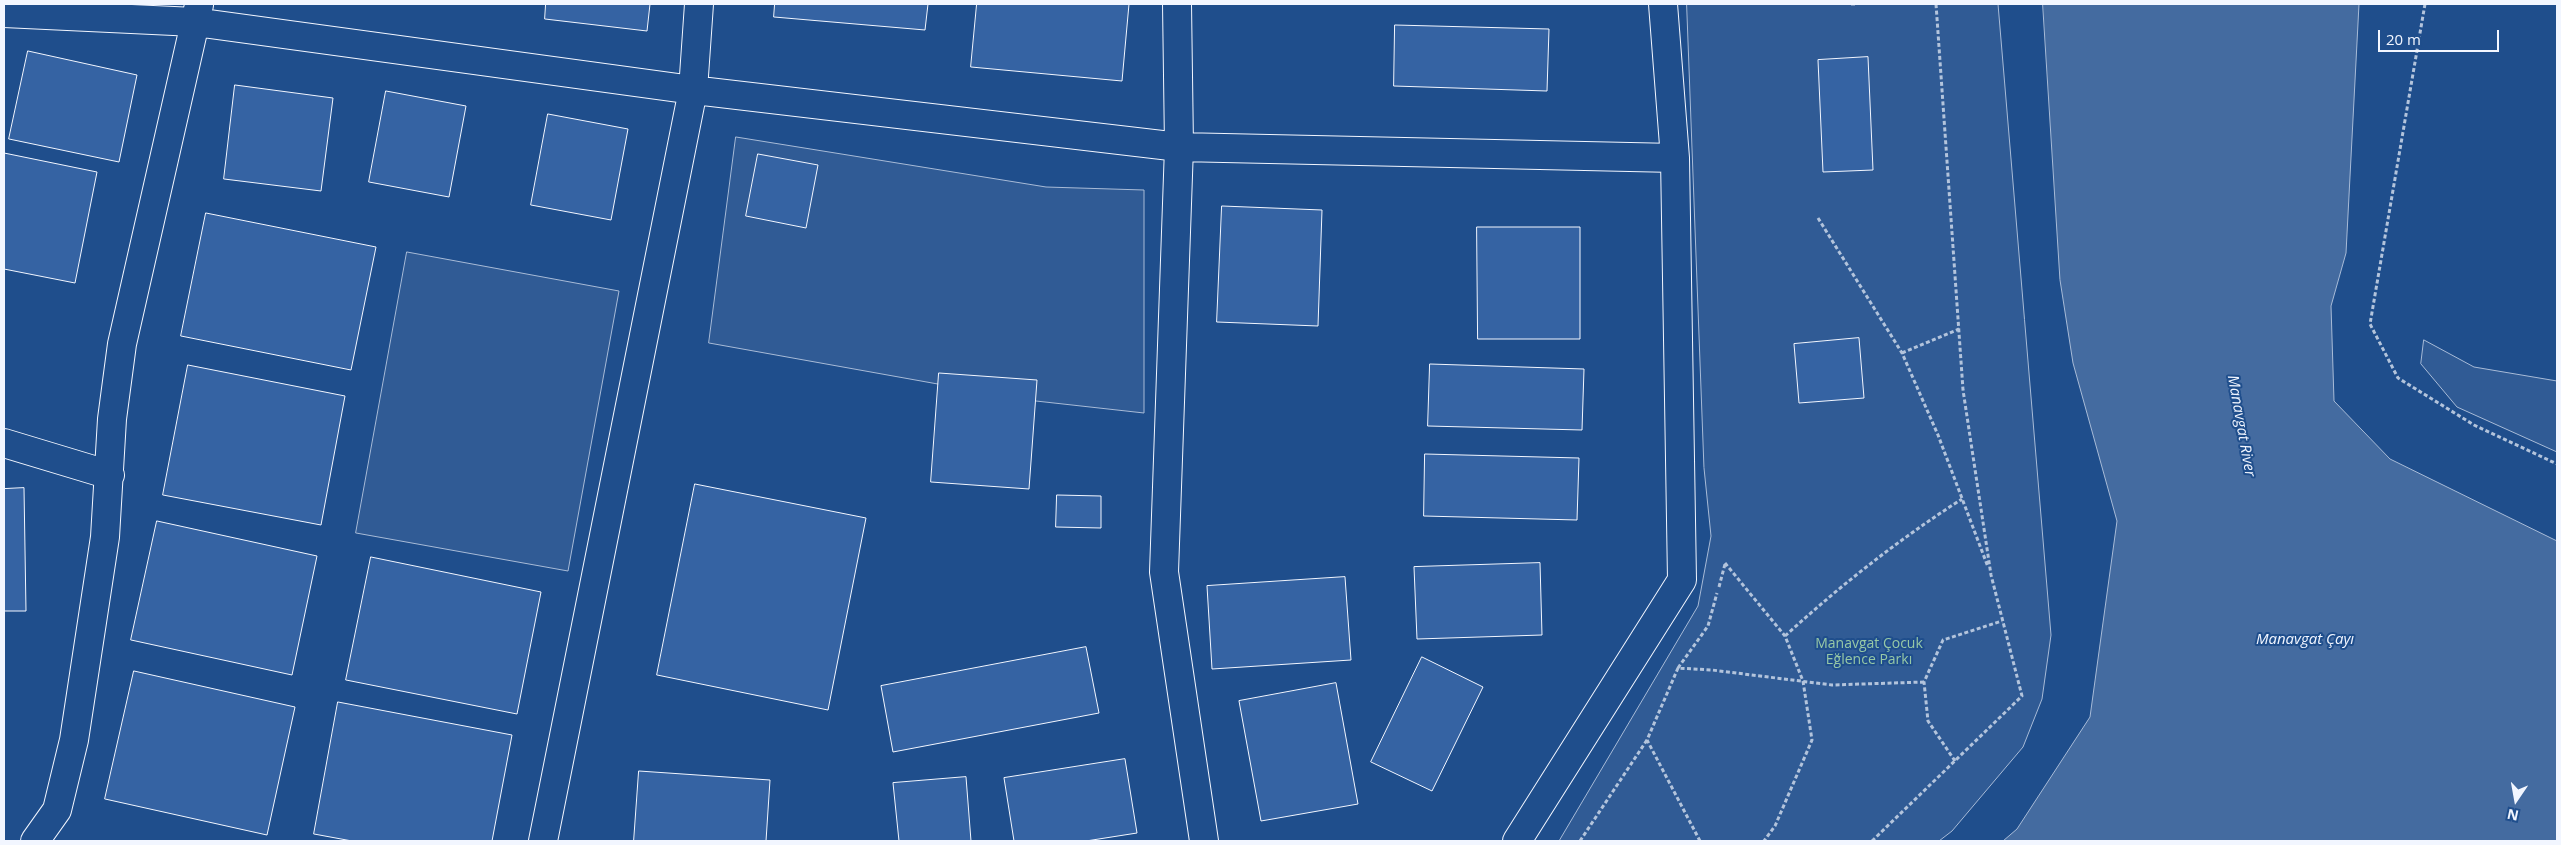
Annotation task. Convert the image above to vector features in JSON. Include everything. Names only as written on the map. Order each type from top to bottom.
[{"type":"street","points":[[543,841],[693,90],[699,4]]},
{"type":"street","points":[[1177,4],[1179,147],[1164,572],[1204,841]]},
{"type":"street","points":[[1517,841],[1682,580],[1676,158],[1663,4]]},
{"type":"street","points":[[4,13],[197,13],[693,90],[1179,147],[1676,158]]},
{"type":"street","points":[[35,841],[57,810],[74,740],[105,537],[112,419],[122,344],[197,13]]},
{"type":"street","points":[[4,443],[110,475]]},
{"type":"path","points":[[1851,4],[1857,4]]},
{"type":"path","points":[[1872,841],[2022,696],[1991,575],[1963,390],[1936,4]]},
{"type":"path","points":[[2425,4],[2370,324],[2398,378],[2474,426],[2557,464]]},
{"type":"path","points":[[1818,218],[1902,353],[1938,435],[1991,575]]},
{"type":"path","points":[[1902,353],[1959,329]]},
{"type":"path","points":[[1784,636],[1861,570],[1906,536],[1962,499]]},
{"type":"path","points":[[1580,841],[1647,740],[1678,668],[1708,626],[1725,563],[1784,636],[1803,681],[1812,740],[1775,826],[1764,841]]},
{"type":"path","points":[[1955,761],[1928,721],[1924,682],[1943,640],[2002,621]]},
{"type":"path","points":[[1678,668],[1712,670],[1832,685],[1924,682]]},
{"type":"path","points":[[1647,740],[1700,841]]},
{"type":"shaded area","name":"Manavgat Çocuk Eğlence Parkı","points":[[1687,4],[1998,4],[2051,635],[2042,699],[2023,747],[1952,831],[1939,841],[1559,841],[1698,606],[1711,536],[1704,468]]},
{"type":"shaded area","points":[[736,137],[1046,187],[1144,190],[1144,413],[1027,400],[709,343]]},
{"type":"shaded area","points":[[407,252],[619,291],[568,571],[356,533]]},
{"type":"shaded area","points":[[2424,340],[2474,367],[2557,381],[2557,452],[2457,407],[2421,364]]},
{"type":"water","name":"Manavgat Çayı","points":[[2043,4],[2359,4],[2346,253],[2331,306],[2334,401],[2390,459],[2557,541],[2557,841],[2003,841],[2017,829],[2090,717],[2117,521],[2073,363],[2060,280]]},
{"type":"building","points":[[546,4],[650,4],[647,31],[545,19]]},
{"type":"building","points":[[775,4],[928,4],[925,30],[774,17]]},
{"type":"building","points":[[977,4],[1129,4],[1122,81],[971,67]]},
{"type":"building","points":[[1395,25],[1549,29],[1547,91],[1394,86]]},
{"type":"building","points":[[28,51],[137,75],[119,162],[9,139]]},
{"type":"building","points":[[1868,57],[1873,170],[1823,172],[1818,60]]},
{"type":"building","points":[[235,85],[333,98],[321,191],[224,179]]},
{"type":"building","points":[[386,91],[466,106],[449,197],[369,182]]},
{"type":"building","points":[[548,114],[628,129],[611,220],[531,205]]},
{"type":"building","points":[[4,153],[97,172],[75,283],[4,269]]},
{"type":"building","points":[[758,154],[818,165],[806,228],[746,216]]},
{"type":"building","points":[[1222,206],[1322,210],[1318,326],[1217,322]]},
{"type":"building","points":[[206,213],[376,247],[351,370],[181,336]]},
{"type":"building","points":[[1477,227],[1580,227],[1580,339],[1478,339]]},
{"type":"building","points":[[1859,338],[1864,398],[1799,403],[1794,344]]},
{"type":"building","points":[[1430,364],[1584,369],[1582,430],[1428,426]]},
{"type":"building","points":[[188,365],[345,396],[321,525],[163,495]]},
{"type":"building","points":[[939,373],[1037,380],[1029,489],[931,482]]},
{"type":"building","points":[[1425,454],[1579,458],[1577,520],[1424,516]]},
{"type":"building","points":[[695,484],[866,518],[828,710],[657,675]]},
{"type":"building","points":[[24,488],[26,611],[4,611],[4,489]]},
{"type":"building","points":[[1057,495],[1101,496],[1101,528],[1056,527]]},
{"type":"building","points":[[157,521],[317,556],[292,675],[131,640]]},
{"type":"building","points":[[371,557],[541,592],[517,714],[346,680]]},
{"type":"building","points":[[1540,563],[1542,635],[1417,639],[1414,567]]},
{"type":"building","points":[[1345,577],[1351,660],[1212,669],[1207,586]]},
{"type":"building","points":[[1086,647],[1099,713],[893,752],[881,686]]},
{"type":"building","points":[[1422,657],[1483,687],[1432,791],[1371,762]]},
{"type":"building","points":[[134,671],[295,707],[267,835],[105,799]]},
{"type":"building","points":[[1336,683],[1358,804],[1261,821],[1239,701]]},
{"type":"building","points":[[338,702],[512,735],[492,841],[352,841],[314,834]]},
{"type":"building","points":[[1125,759],[1137,833],[1086,841],[1014,841],[1004,778]]},
{"type":"building","points":[[639,771],[770,780],[766,841],[634,841]]},
{"type":"building","points":[[966,777],[971,841],[899,841],[893,783]]},
{"type":"water label","name":"Manavgat River","points":[[2241,426]]}]
